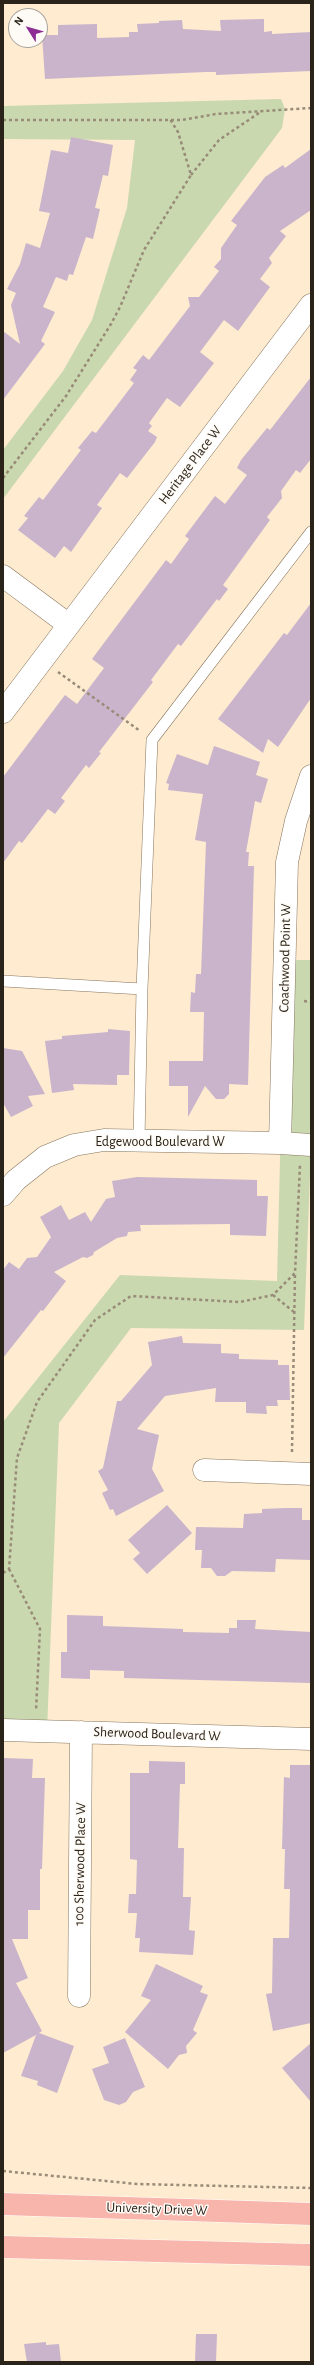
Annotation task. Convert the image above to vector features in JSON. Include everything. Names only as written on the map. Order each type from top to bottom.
[{"type":"main road","name":"University Drive W","points":[[3,2204],[311,2214]]},
{"type":"main road","points":[[3,2247],[311,2255]]},
{"type":"street","name":"Heritage Place W","points":[[3,712],[311,305]]},
{"type":"street","points":[[3,576],[69,625]]},
{"type":"street","name":"Coachwood Point W","points":[[298,1144],[287,862],[296,821],[311,776]]},
{"type":"street","name":"Edgewood Boulevard W","points":[[3,1195],[16,1180],[45,1157],[74,1145],[104,1140],[298,1144]]},
{"type":"street","points":[[204,1470],[301,1474]]},
{"type":"street","name":"Sherwood Boulevard W","points":[[3,1730],[311,1739]]},
{"type":"street","name":"100 Sherwood Place W","points":[[79,1996],[81,1732]]},
{"type":"lane","points":[[139,1141],[142,989],[152,740],[311,532]]},
{"type":"lane","points":[[3,981],[142,989]]},
{"type":"path","points":[[3,120],[182,120],[216,114],[311,108]]},
{"type":"path","points":[[3,478],[66,396],[111,324],[120,307],[144,250],[191,175],[219,140],[259,112]]},
{"type":"path","points":[[170,119],[178,132],[191,175]]},
{"type":"path","points":[[42,661],[152,740]]},
{"type":"path","points":[[298,1144],[295,1312],[301,1474]]},
{"type":"path","points":[[35,1731],[40,1629],[9,1569],[17,1458],[37,1402],[95,1320],[131,1296],[240,1302],[273,1295],[295,1273]]},
{"type":"path","points":[[273,1295],[295,1312]]},
{"type":"path","points":[[3,1572],[9,1569]]},
{"type":"path","points":[[3,2171],[138,2184],[311,2188]]},
{"type":"green space","points":[[281,99],[285,109],[282,128],[3,499],[3,450],[63,371],[92,320],[127,208],[135,140],[3,139],[3,106]]},
{"type":"green space","points":[[285,960],[311,960],[311,1150],[304,1330],[131,1328],[59,1423],[47,1731],[3,1730],[3,1422],[120,1275],[277,1281]]},
{"type":"building","points":[[264,19],[264,32],[272,31],[272,34],[311,32],[311,71],[216,75],[216,72],[206,72],[45,79],[43,48],[48,48],[48,35],[58,35],[58,25],[97,24],[97,38],[129,37],[129,32],[138,32],[137,24],[159,23],[159,21],[182,20],[183,29],[221,31],[220,20]]},
{"type":"building","points":[[71,137],[113,145],[108,176],[103,175],[95,208],[100,209],[93,239],[86,237],[73,275],[69,274],[67,281],[56,277],[43,307],[55,312],[41,341],[45,344],[3,400],[3,331],[20,344],[11,305],[16,293],[7,289],[20,264],[26,243],[40,248],[50,213],[39,211],[51,150],[68,153]]},
{"type":"building","points":[[311,149],[311,210],[280,231],[286,236],[269,258],[272,263],[260,279],[270,287],[238,331],[224,320],[200,352],[214,363],[180,407],[167,398],[149,423],[152,426],[148,431],[157,437],[155,442],[127,478],[120,473],[97,505],[102,508],[71,552],[64,546],[55,558],[18,530],[28,518],[24,516],[39,497],[43,500],[81,450],[78,448],[92,431],[96,433],[134,383],[130,380],[137,370],[133,368],[143,355],[149,360],[190,306],[188,297],[199,297],[219,271],[214,267],[221,259],[221,248],[237,225],[231,221],[265,177],[283,165],[285,168]]},
{"type":"building","points":[[311,377],[311,459],[300,473],[296,470],[281,491],[282,498],[267,517],[270,520],[223,585],[228,589],[219,601],[217,599],[181,646],[178,644],[151,680],[153,682],[99,752],[101,753],[89,768],[86,765],[61,798],[65,801],[55,814],[48,809],[22,843],[19,841],[3,863],[3,777],[65,695],[77,704],[104,668],[92,659],[166,560],[171,564],[189,539],[185,536],[215,496],[225,504],[247,475],[237,468],[241,460],[267,428],[270,430]]},
{"type":"building","points":[[311,603],[311,698],[278,747],[268,739],[263,753],[218,719],[284,633],[287,635]]},
{"type":"building","points":[[214,746],[260,762],[256,775],[268,779],[261,803],[255,801],[246,852],[249,852],[248,866],[254,866],[248,1085],[229,1084],[229,1094],[224,1099],[216,1099],[205,1086],[188,1117],[188,1086],[169,1086],[169,1061],[203,1061],[204,1012],[190,1012],[191,992],[195,993],[196,974],[201,974],[206,842],[195,840],[203,794],[168,790],[169,784],[166,783],[177,754],[208,765]]},
{"type":"building","points":[[108,1029],[130,1031],[129,1075],[117,1075],[117,1085],[73,1084],[74,1090],[52,1093],[45,1041],[62,1039],[62,1036],[108,1032]]},
{"type":"building","points":[[3,1048],[22,1051],[45,1094],[28,1096],[33,1106],[11,1117],[3,1103]]},
{"type":"building","points":[[137,1177],[257,1180],[257,1196],[268,1196],[266,1236],[230,1235],[230,1224],[140,1225],[141,1231],[128,1232],[127,1236],[117,1238],[94,1252],[93,1255],[87,1258],[83,1257],[54,1272],[66,1281],[3,1358],[3,1270],[9,1262],[19,1269],[27,1258],[37,1257],[51,1237],[40,1217],[61,1205],[69,1220],[85,1212],[91,1222],[106,1199],[115,1197],[112,1181]]},
{"type":"building","points":[[182,1336],[183,1343],[221,1344],[221,1353],[239,1354],[239,1359],[278,1360],[278,1365],[289,1365],[290,1400],[277,1400],[278,1406],[266,1406],[267,1414],[246,1413],[246,1402],[215,1402],[216,1388],[165,1396],[137,1429],[159,1435],[152,1469],[164,1491],[116,1516],[113,1509],[110,1510],[102,1493],[108,1490],[98,1471],[103,1468],[117,1401],[121,1401],[152,1365],[148,1342]]},
{"type":"building","points":[[167,1505],[192,1533],[147,1574],[133,1559],[140,1553],[128,1540]]},
{"type":"building","points":[[302,1508],[302,1520],[311,1520],[311,1560],[276,1559],[275,1572],[232,1571],[225,1576],[217,1576],[211,1568],[201,1568],[202,1550],[195,1550],[196,1527],[243,1528],[244,1514],[262,1513],[262,1509]]},
{"type":"building","points":[[67,1615],[103,1616],[103,1626],[183,1629],[183,1632],[229,1633],[229,1628],[237,1628],[237,1620],[256,1620],[255,1629],[311,1632],[311,1683],[124,1678],[124,1671],[90,1670],[90,1679],[61,1678],[61,1652],[67,1652]]},
{"type":"building","points":[[3,1758],[33,1759],[32,1778],[45,1778],[42,1869],[40,1869],[40,1910],[28,1910],[28,1939],[12,1939],[28,1978],[16,1983],[42,2031],[39,2033],[74,2046],[57,2093],[37,2085],[38,2081],[21,2076],[36,2035],[3,2053]]},
{"type":"building","points":[[149,1761],[185,1762],[185,1784],[180,1784],[178,1848],[184,1848],[183,1897],[191,1897],[189,1930],[195,1931],[193,1955],[139,1952],[140,1938],[135,1938],[137,1913],[128,1913],[129,1894],[136,1894],[137,1860],[130,1859],[130,1773],[149,1773]]},
{"type":"building","points":[[290,1765],[311,1765],[311,2023],[273,2031],[266,1994],[272,1993],[273,1938],[289,1938],[290,1889],[284,1889],[285,1849],[282,1849],[284,1777],[290,1778]]},
{"type":"building","points":[[156,1964],[203,1986],[200,1992],[208,1995],[193,2030],[197,2033],[186,2046],[187,2053],[179,2055],[168,2069],[125,2032],[151,2000],[141,1996]]},
{"type":"building","points":[[125,2038],[145,2087],[133,2092],[126,2102],[119,2105],[104,2100],[92,2069],[109,2063],[103,2047]]},
{"type":"building","points":[[311,2043],[311,2102],[282,2068]]},
{"type":"building","points":[[196,2334],[217,2334],[216,2362],[195,2362]]},
{"type":"building","points":[[46,2342],[46,2345],[59,2344],[61,2362],[27,2362],[24,2344]]}]
